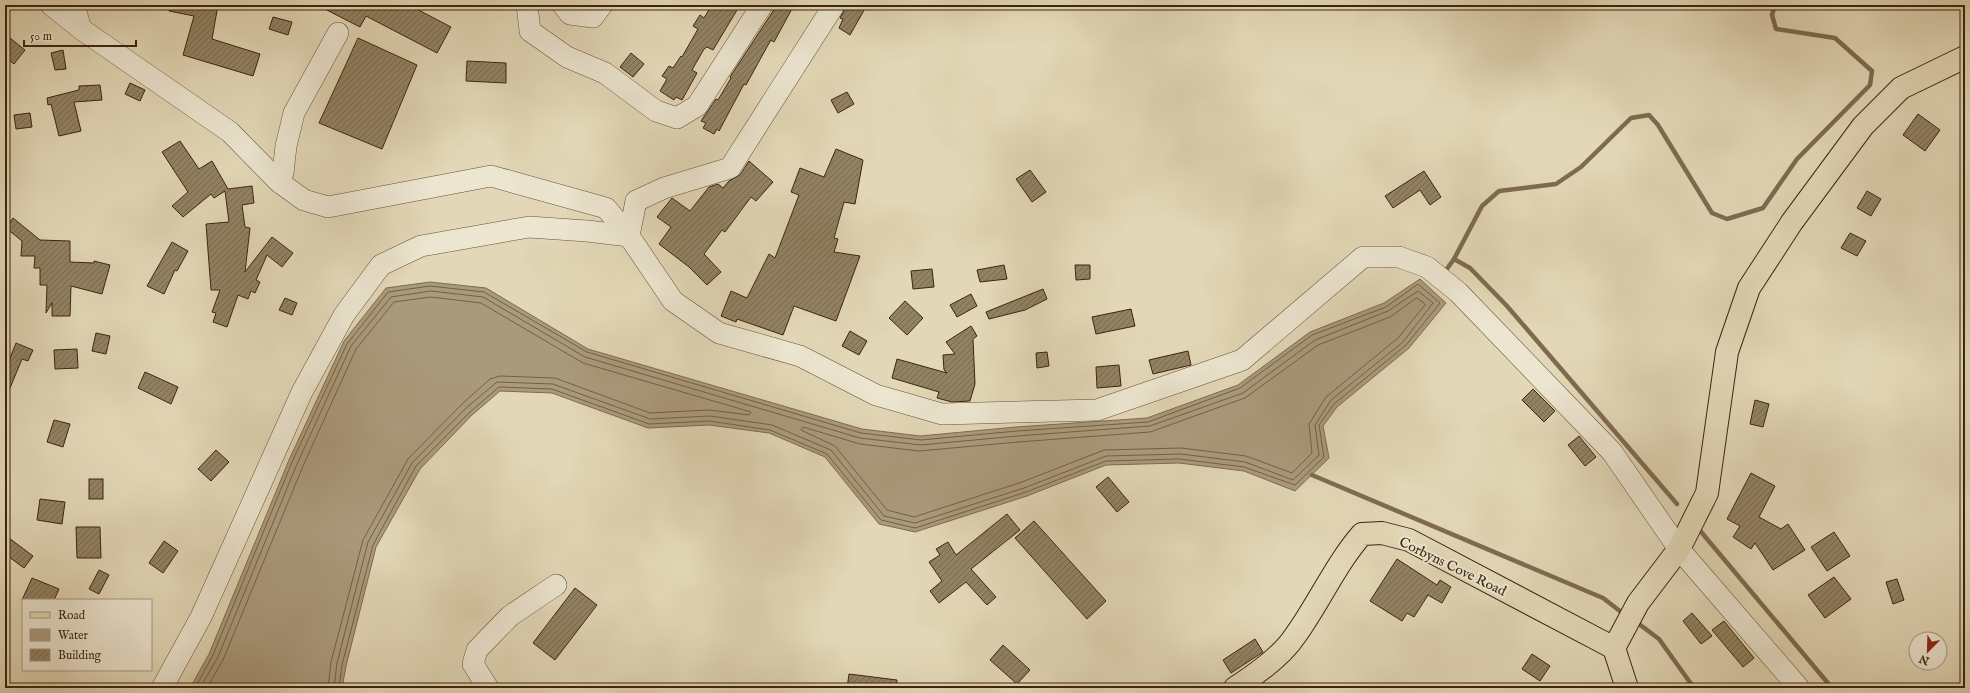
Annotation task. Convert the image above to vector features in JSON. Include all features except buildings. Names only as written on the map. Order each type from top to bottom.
[{"type":"main road","points":[[1627,688],[1614,648],[1638,603],[1679,549],[1707,493],[1727,352],[1749,288],[1792,222],[1863,126],[1901,88],[1965,57]]},
{"type":"main road","name":"Corbyns Cove Road","points":[[1235,688],[1261,671],[1295,638],[1347,552],[1362,534],[1382,533],[1409,540],[1614,648]]},
{"type":"street","points":[[51,5],[81,29],[230,132],[279,182],[304,200],[328,207],[491,176],[606,208],[629,236],[673,301],[718,332],[800,356],[876,395],[942,414],[1097,410],[1242,360],[1363,257],[1399,257],[1427,267],[1458,292],[1612,452],[1679,549],[1799,688]]},
{"type":"street","points":[[74,5],[81,29]]},
{"type":"street","points":[[527,5],[530,31],[567,57],[605,73],[656,111],[677,118],[697,106],[762,5]]},
{"type":"street","points":[[563,5],[570,14],[593,17],[602,5]]},
{"type":"street","points":[[629,236],[636,201],[664,188],[730,168],[834,5]]},
{"type":"street","points":[[279,182],[283,173],[286,146],[294,113],[338,33]]},
{"type":"street","points":[[162,688],[201,617],[302,392],[344,315],[381,265],[420,246],[529,227],[587,231],[629,236]]},
{"type":"street","points":[[488,688],[473,664],[477,650],[510,616],[556,585]]},
{"type":"water","points":[[1420,279],[1446,303],[1409,348],[1337,407],[1323,426],[1329,458],[1295,491],[1244,471],[1179,463],[1106,465],[1027,496],[915,532],[879,524],[825,457],[769,433],[709,425],[648,428],[552,393],[500,391],[472,415],[420,469],[376,547],[346,666],[342,688],[190,688],[209,654],[289,460],[344,341],[386,288],[430,282],[486,288],[588,349],[862,429],[920,436],[1016,427],[1147,418],[1238,385],[1310,332],[1384,303]]},
{"type":"waterway","points":[[1454,259],[1482,206],[1499,191],[1556,184],[1581,167],[1631,118],[1649,115],[1658,125],[1712,213],[1727,219],[1763,208],[1797,159],[1870,85],[1872,71],[1835,38],[1776,29],[1772,15],[1775,5]]},
{"type":"waterway","points":[[1444,273],[1454,259],[1470,268],[1507,306],[1677,504]]},
{"type":"waterway","points":[[1312,475],[1603,598],[1625,615]]},
{"type":"waterway","points":[[1697,527],[1832,688]]},
{"type":"waterway","points":[[1635,621],[1659,639],[1694,688]]}]
